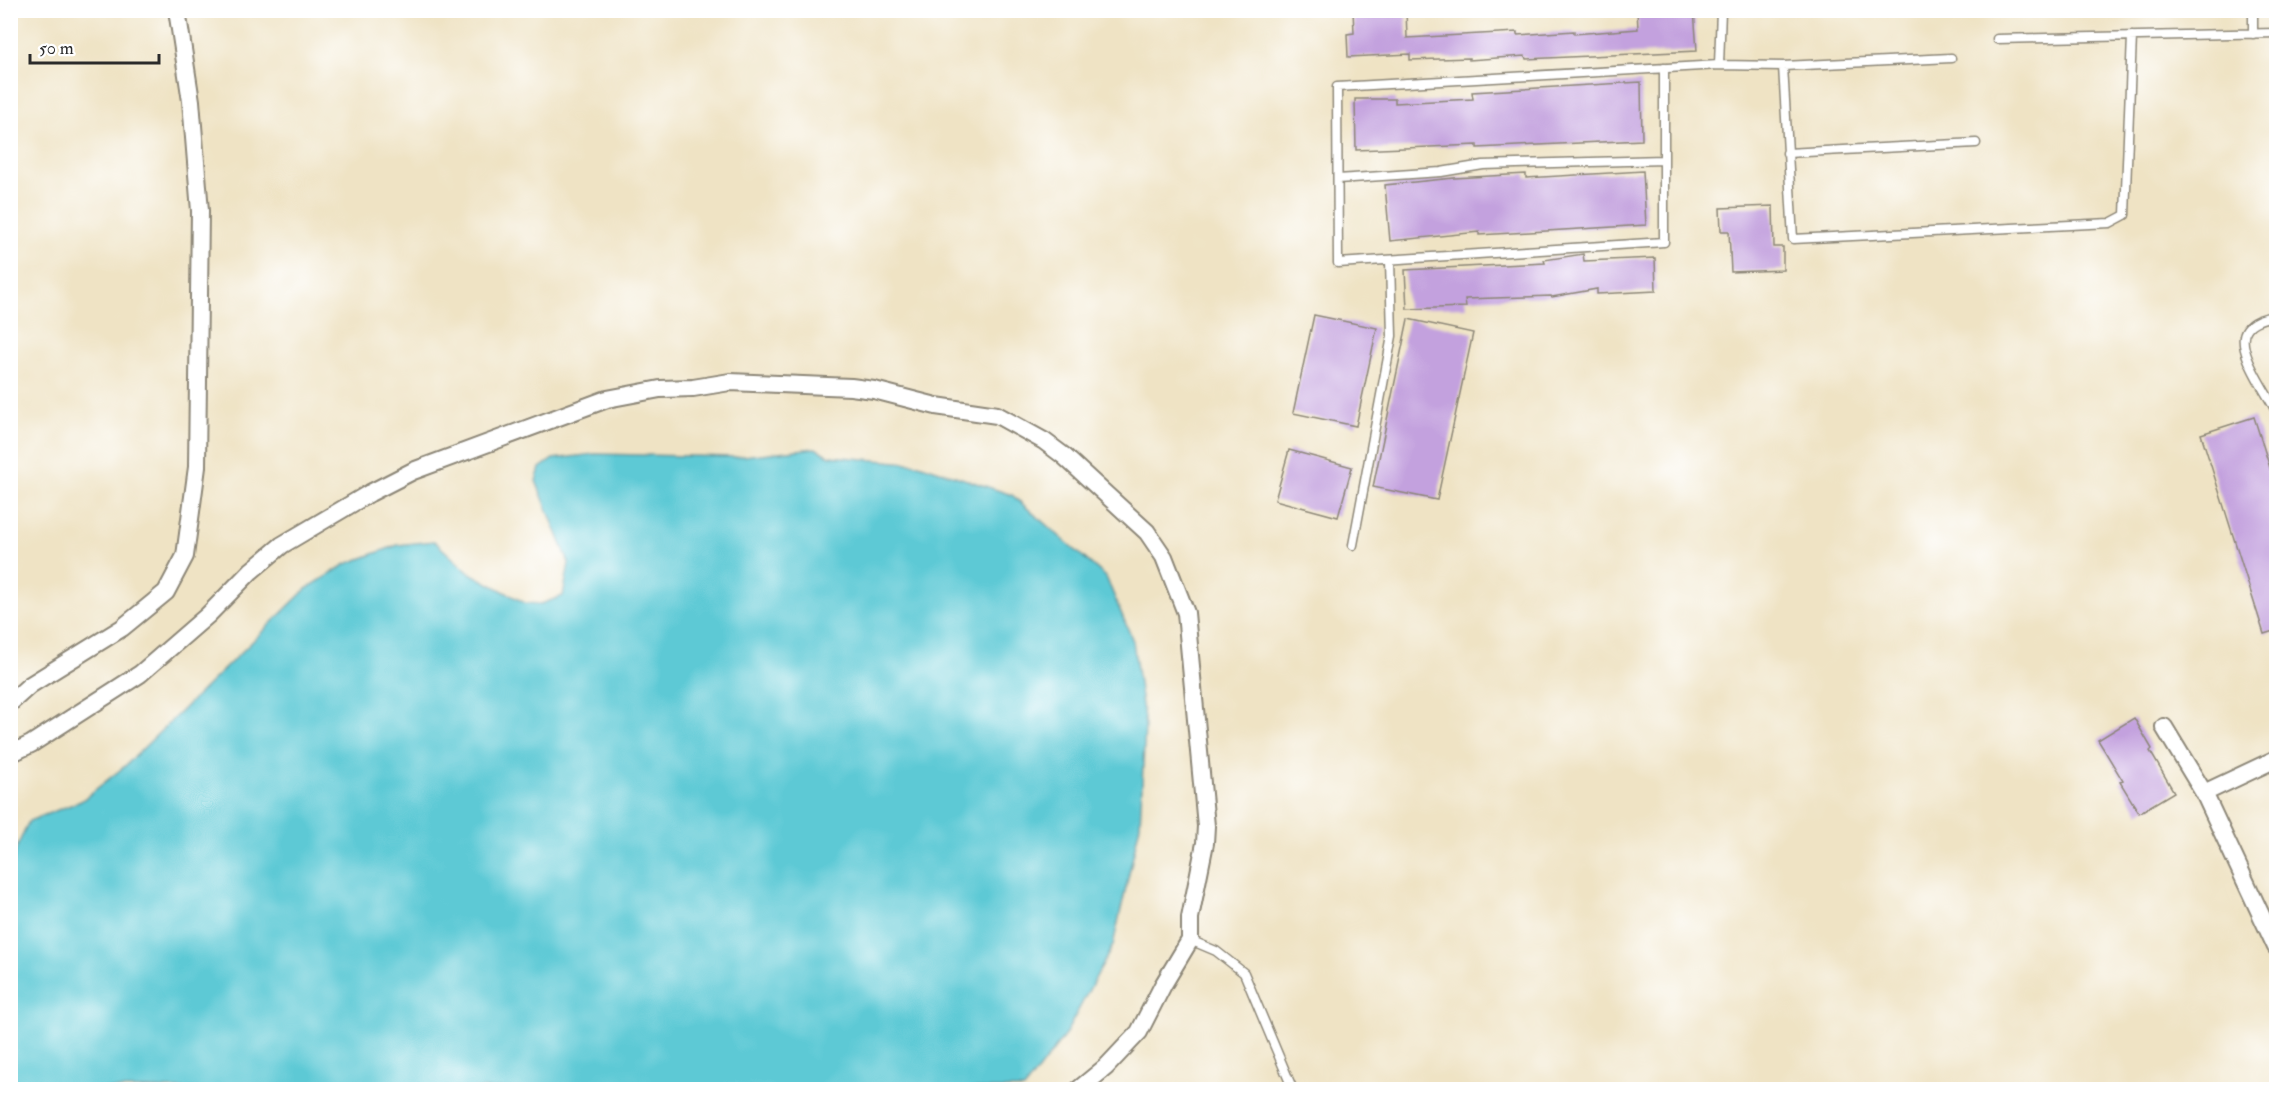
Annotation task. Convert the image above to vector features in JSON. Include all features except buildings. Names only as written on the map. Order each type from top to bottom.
[{"type":"street","points":[[10,703],[30,685],[123,628],[166,592],[185,556],[197,467],[200,211],[191,101],[177,10]]},
{"type":"street","points":[[10,754],[31,744],[140,674],[208,615],[251,571],[282,545],[370,493],[413,471],[607,399],[660,389],[693,388],[730,382],[874,390],[936,406],[997,416],[1044,441],[1064,456],[1147,532],[1164,557],[1186,613],[1206,826],[1205,843],[1190,918],[1190,940],[1163,984],[1139,1032],[1106,1067],[1078,1089]]},
{"type":"street","points":[[2164,727],[2204,793],[2272,928],[2277,947]]},
{"type":"street","points":[[2204,793],[2277,759]]},
{"type":"lane","points":[[1719,65],[1721,10]]},
{"type":"lane","points":[[2253,10],[2253,34]]},
{"type":"lane","points":[[1997,39],[2277,33]]},
{"type":"lane","points":[[1783,66],[1793,239],[2110,223],[2125,215],[2132,36]]},
{"type":"lane","points":[[1664,68],[1664,242],[1338,263],[1337,87],[1664,68],[1719,65],[1783,66],[1951,58]]},
{"type":"lane","points":[[1787,153],[1976,143]]},
{"type":"lane","points":[[1338,179],[1441,172],[1483,165],[1664,160]]},
{"type":"lane","points":[[1353,545],[1392,336],[1390,260]]},
{"type":"lane","points":[[2277,315],[2252,323],[2245,331],[2242,340],[2246,357],[2277,411]]},
{"type":"lane","points":[[1190,940],[1216,951],[1244,973],[1293,1089]]},
{"type":"water","points":[[815,448],[830,456],[919,464],[1012,495],[1106,577],[1133,641],[1145,726],[1140,825],[1113,945],[1065,1035],[1024,1089],[11,1089],[11,871],[16,849],[29,821],[81,801],[125,766],[306,589],[346,564],[398,545],[434,541],[468,572],[525,603],[541,604],[563,596],[569,563],[536,481],[540,468],[553,459],[595,454],[735,457]]}]
